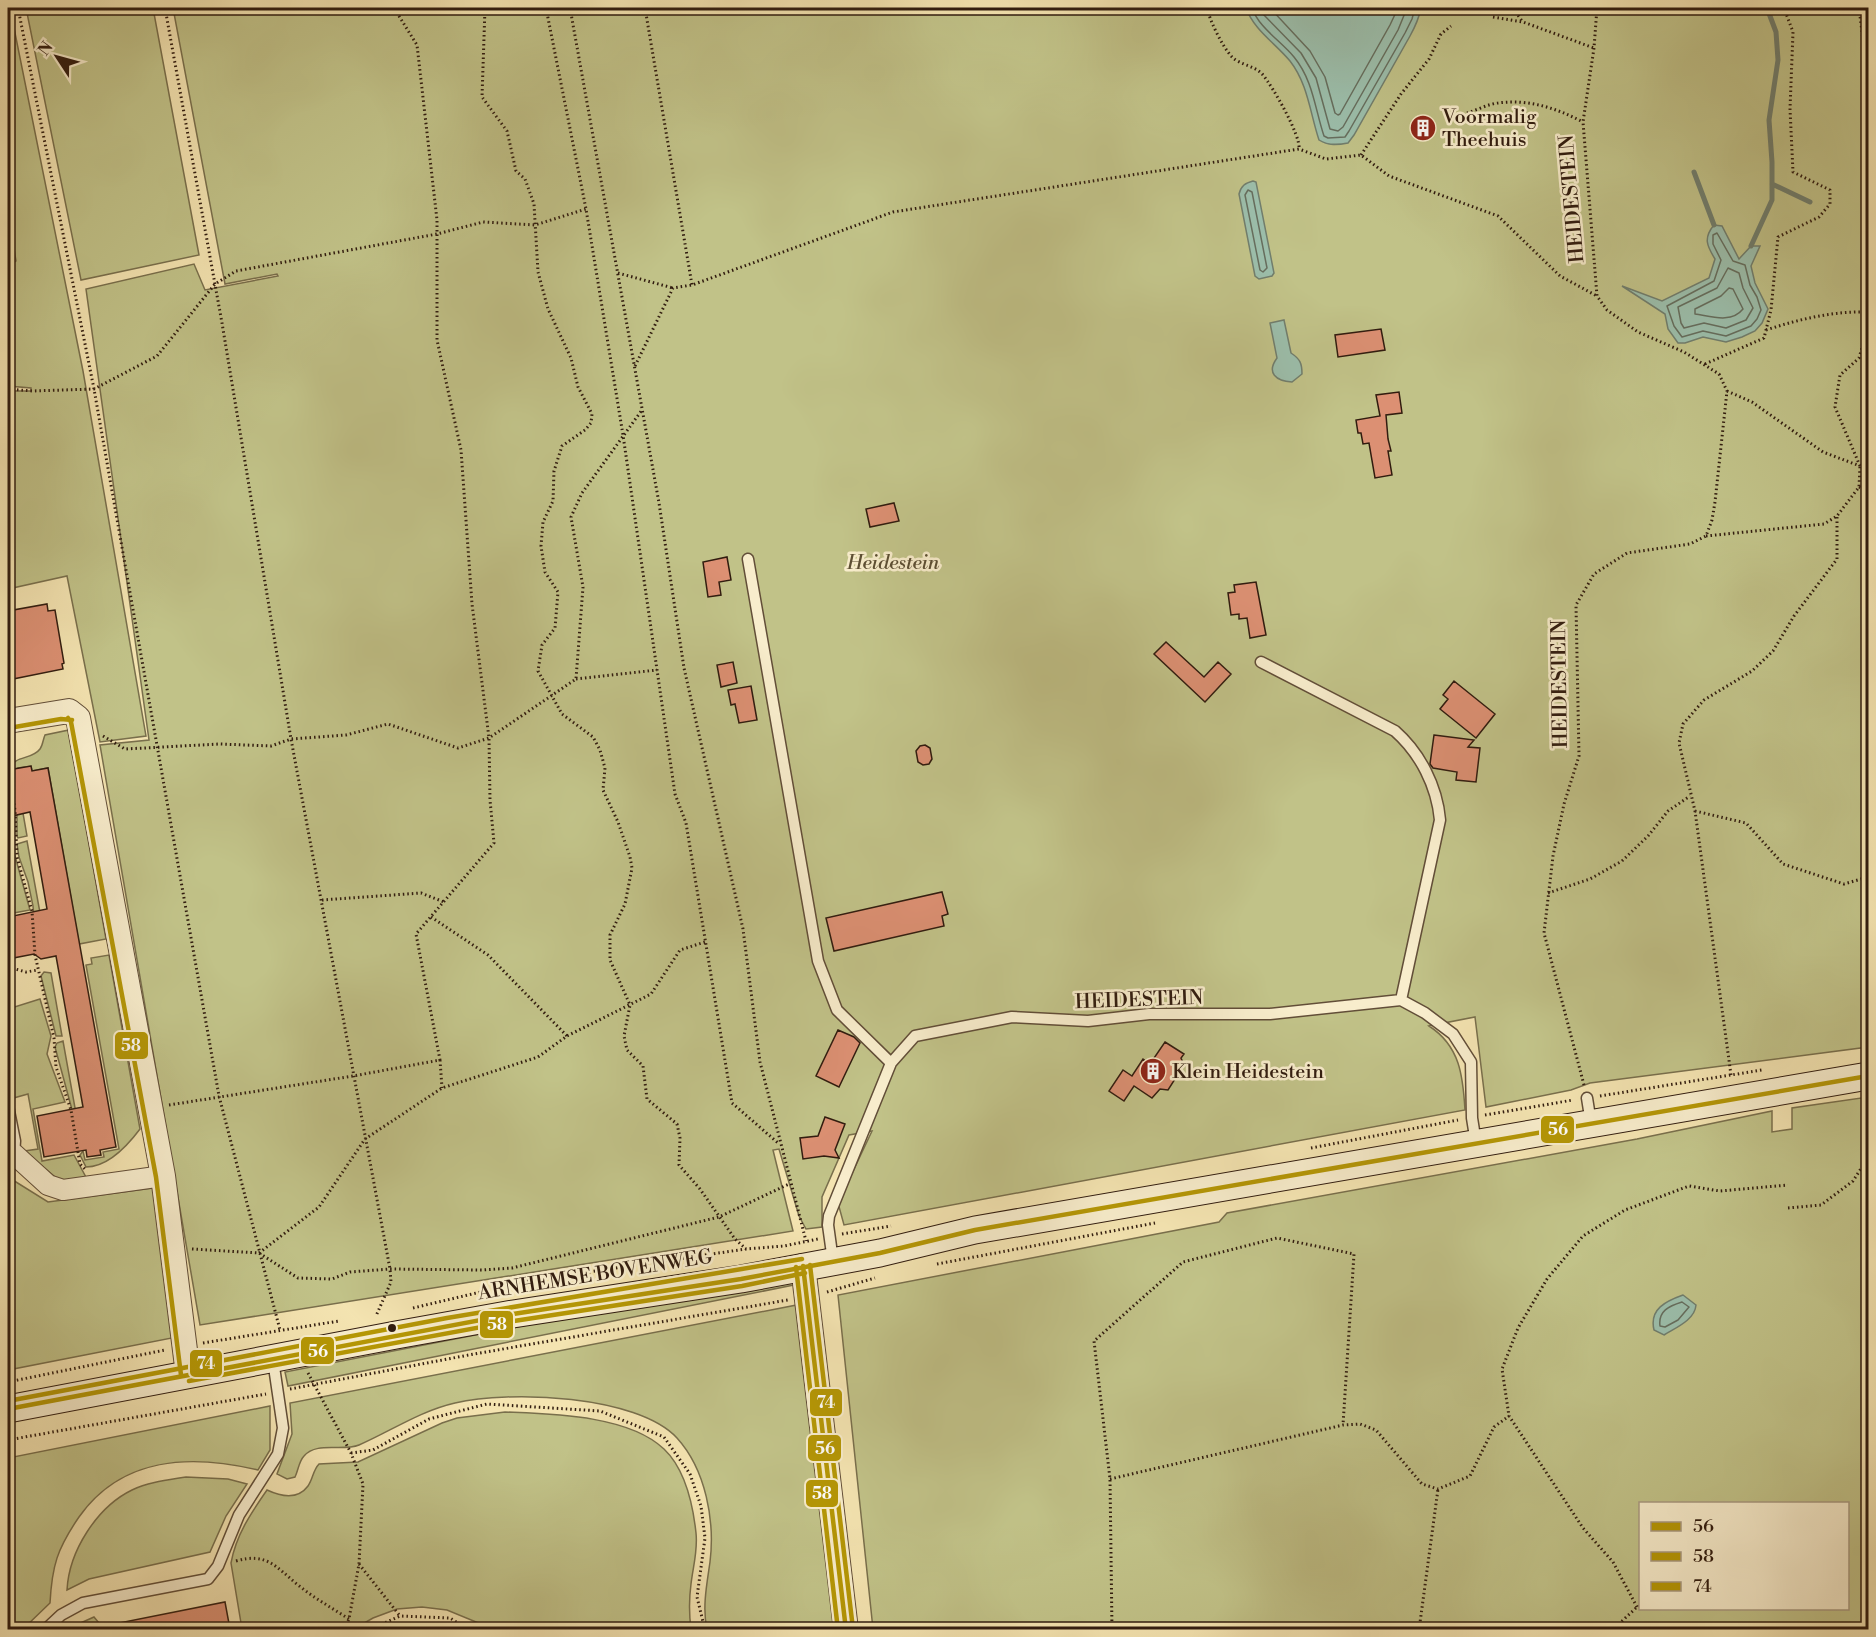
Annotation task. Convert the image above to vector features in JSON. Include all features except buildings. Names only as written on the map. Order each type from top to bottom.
[{"type":"main road","points":[[805,1254],[831,1249],[880,1253],[975,1230],[1476,1143],[1589,1110],[1869,1076]]},
{"type":"main road","name":"ARNHEMSE BOVENWEG","points":[[8,1409],[513,1314],[741,1279],[805,1254]]},
{"type":"street","points":[[8,721],[61,711],[76,715],[163,1176],[188,1374]]},
{"type":"street","points":[[11,1154],[48,1185],[63,1190],[163,1176]]},
{"type":"street","points":[[805,1254],[807,1298],[846,1629]]},
{"type":"lane","points":[[748,559],[818,961],[837,1010],[891,1063]]},
{"type":"lane","points":[[1261,662],[1395,731],[1408,743],[1434,786],[1440,820],[1401,1000],[1425,1013],[1454,1034],[1471,1062],[1472,1118],[1476,1143]]},
{"type":"lane","name":"HEIDESTEIN","points":[[831,1249],[829,1216],[833,1203],[891,1063],[915,1036],[1012,1017],[1088,1021],[1149,1014],[1270,1014],[1401,1000]]},
{"type":"lane","points":[[8,1106],[15,1142],[11,1154]]},
{"type":"lane","points":[[45,1629],[61,1615],[83,1604],[208,1579],[218,1566],[239,1515],[278,1454],[283,1428],[278,1392],[285,1356]]},
{"type":"path","points":[[18,8],[94,389],[219,1096],[285,1356],[314,1385],[351,1453],[363,1484],[359,1564],[349,1619],[344,1629]]},
{"type":"path","points":[[165,8],[215,284],[291,739],[352,1076],[390,1269],[391,1282],[376,1316]]},
{"type":"path","points":[[394,8],[417,45],[437,219],[437,340],[461,450],[472,604],[489,738],[490,800],[494,843],[416,934],[440,1060],[442,1088]]},
{"type":"path","points":[[485,8],[482,97],[507,131],[516,171],[525,179],[534,204],[538,272],[548,309],[572,358],[578,387],[592,414],[591,423],[585,430],[562,446],[554,471],[553,501],[543,522],[541,546],[545,572],[558,592],[555,628],[542,645],[538,671],[562,714],[593,737],[600,750],[605,768],[603,790],[618,822],[630,857],[632,868],[625,904],[610,935],[610,960],[630,1005],[624,1035],[627,1050],[643,1066],[647,1099],[677,1124],[680,1138],[679,1165],[700,1189],[735,1239],[746,1249]]},
{"type":"path","points":[[546,8],[586,209],[624,435],[675,794],[686,823],[732,1103],[778,1143]]},
{"type":"path","points":[[570,8],[659,502],[684,668],[743,929],[760,1062],[805,1254]]},
{"type":"path","points":[[645,8],[692,285]]},
{"type":"path","points":[[1207,8],[1210,19],[1232,58],[1263,74],[1285,111],[1300,143],[1299,149]]},
{"type":"path","points":[[1513,8],[1523,22]]},
{"type":"path","points":[[1583,122],[1594,48],[1597,8]]},
{"type":"path","points":[[1705,364],[1764,338],[1772,310],[1778,237],[1819,217],[1830,204],[1830,190],[1793,172],[1790,109],[1793,32],[1784,8]]},
{"type":"path","points":[[1858,8],[1869,80]]},
{"type":"path","points":[[1493,17],[1523,22],[1594,48]]},
{"type":"path","points":[[1361,155],[1401,94],[1429,59],[1441,34],[1451,26]]},
{"type":"path","name":"HEIDESTEIN","points":[[1467,113],[1496,103],[1530,102],[1560,110],[1583,122],[1597,296]]},
{"type":"path","points":[[618,273],[673,288],[692,285],[893,212],[1299,149],[1326,159],[1361,155],[1389,176],[1498,216],[1560,276],[1597,296],[1606,310],[1638,333],[1684,352],[1719,374],[1726,392],[1715,502],[1706,536]]},
{"type":"path","points":[[8,389],[32,391],[94,389],[157,356],[215,284],[236,271],[437,234],[483,222],[535,225],[586,209]]},
{"type":"path","points":[[634,368],[673,288]]},
{"type":"path","points":[[1766,330],[1798,320],[1843,311],[1869,312]]},
{"type":"path","points":[[1731,1075],[1695,811],[1679,743],[1683,724],[1704,700],[1752,671],[1773,651],[1794,616],[1837,559],[1837,516],[1859,487],[1860,466],[1835,407],[1840,375],[1859,358],[1869,327]]},
{"type":"path","points":[[1726,392],[1752,402],[1824,452],[1860,466]]},
{"type":"path","points":[[576,679],[582,587],[571,517],[582,493],[642,410]]},
{"type":"path","points":[[1860,466],[1869,459]]},
{"type":"path","points":[[1859,487],[1869,492]]},
{"type":"path","name":"HEIDESTEIN","points":[[1589,1110],[1544,933],[1552,856],[1564,804],[1579,756],[1575,605],[1594,573],[1627,553],[1690,544],[1706,536],[1824,524],[1837,516]]},
{"type":"path","points":[[76,715],[88,720],[98,733],[125,750],[220,744],[271,746],[291,739],[346,735],[388,724],[458,748],[489,738],[576,679],[657,670]]},
{"type":"path","points":[[8,768],[15,810],[17,857],[32,911],[38,969],[54,1038],[56,1066],[70,1110],[80,1164],[90,1178],[91,1186]]},
{"type":"path","points":[[1548,893],[1590,879],[1622,861],[1648,836],[1668,811],[1690,795]]},
{"type":"path","points":[[1695,811],[1746,823],[1783,864],[1844,884],[1869,877]]},
{"type":"path","points":[[321,901],[421,893],[444,902]]},
{"type":"path","points":[[431,917],[488,955],[567,1036]]},
{"type":"path","points":[[259,1253],[319,1207],[365,1139],[442,1088],[538,1057],[567,1036],[651,994],[680,950],[705,942]]},
{"type":"path","points":[[8,967],[26,972],[38,969]]},
{"type":"path","points":[[150,1109],[440,1060]]},
{"type":"path","points":[[1788,1208],[1821,1205],[1853,1181],[1862,1167],[1869,1165]]},
{"type":"path","points":[[172,1248],[259,1253],[298,1278],[332,1280],[350,1272],[390,1269],[512,1268],[719,1217],[789,1184]]},
{"type":"path","points":[[1621,1629],[1621,1622],[1639,1606],[1613,1562],[1583,1528],[1509,1416],[1502,1369],[1518,1328],[1547,1279],[1583,1236],[1624,1210],[1689,1186],[1720,1191],[1788,1185]]},
{"type":"path","points":[[1112,1629],[1110,1479],[1094,1341],[1183,1262],[1277,1238],[1354,1254],[1342,1425]]},
{"type":"path","name":"ARNHEMSE BOVENWEG","points":[[411,1308],[527,1281],[746,1249],[784,1246],[805,1254],[831,1249]]},
{"type":"path","points":[[8,1440],[745,1306],[807,1298]]},
{"type":"path","points":[[366,1318],[388,1313]]},
{"type":"path","points":[[8,1382],[186,1346],[344,1321]]},
{"type":"path","points":[[351,1453],[373,1450],[429,1419],[487,1404],[600,1411],[664,1437],[690,1474],[701,1506],[705,1538],[696,1597],[705,1629]]},
{"type":"path","points":[[1110,1479],[1342,1425],[1360,1424],[1376,1430],[1422,1484],[1438,1489],[1470,1476],[1494,1427],[1509,1416]]},
{"type":"path","points":[[1419,1629],[1438,1489]]},
{"type":"path","points":[[218,1566],[250,1557],[275,1564],[298,1585],[349,1619]]},
{"type":"path","points":[[359,1564],[400,1616]]},
{"type":"path","points":[[369,1629],[400,1616],[450,1618],[469,1629]]},
{"type":"path","points":[[1140,1629],[1185,1625],[1200,1629]]},
{"type":"green space","points":[[8,8],[10,8],[83,371],[146,736],[100,742],[67,576],[8,589],[8,391],[31,391],[31,388],[8,386],[8,267],[16,261],[8,213]]},
{"type":"green space","points":[[26,8],[153,8],[199,255],[81,280]]},
{"type":"green space","name":"Heidestein","points":[[173,8],[1868,8],[1868,1047],[1590,1083],[1571,1090],[1486,1107],[1475,1017],[1429,1026],[1447,1043],[1458,1063],[1465,1110],[844,1225],[838,1203],[872,1131],[849,1135],[822,1197],[822,1227],[806,1229],[799,1216],[779,1149],[773,1150],[793,1231],[200,1325],[100,745],[149,740],[86,289],[194,264],[205,290],[278,276],[277,274],[225,284]]},
{"type":"green space","points":[[69,730],[106,939],[79,944],[48,768],[32,771],[31,766],[18,768],[12,772],[10,768],[16,761],[37,752],[45,735]]},
{"type":"green space","points":[[17,779],[27,836],[18,838],[17,836]]},
{"type":"green space","points":[[13,819],[13,849],[30,910],[8,914],[8,820]]},
{"type":"green space","points":[[27,841],[46,946],[35,929],[28,882],[19,857],[17,844]]},
{"type":"green space","points":[[109,955],[140,1129],[124,1148],[110,1159],[86,1167],[80,1155],[83,1151],[85,1160],[104,1157],[103,1152],[119,1149],[86,965],[92,964],[91,958]]},
{"type":"green space","points":[[44,972],[51,973],[62,1036],[56,1036],[41,976]]},
{"type":"green space","points":[[40,999],[51,1036],[47,1054],[65,1102],[33,1109],[42,1161],[74,1155],[87,1179],[60,1181],[24,1151],[38,1149],[28,1094],[10,1099],[8,1009]]},
{"type":"green space","points":[[63,1041],[82,1147],[78,1145],[71,1106],[55,1047],[57,1043]]},
{"type":"green space","points":[[1868,1097],[1868,1629],[873,1629],[838,1295],[1219,1222],[1227,1213],[1637,1139],[1772,1111],[1772,1132],[1792,1129],[1792,1108]]},
{"type":"green space","points":[[8,1177],[48,1202],[153,1188],[172,1338],[8,1370],[8,1256],[12,1251],[8,1227]]},
{"type":"green space","points":[[799,1272],[804,1283],[288,1386],[285,1372]]},
{"type":"green space","points":[[807,1303],[845,1629],[707,1629],[705,1604],[711,1530],[702,1480],[687,1451],[677,1438],[658,1424],[633,1413],[571,1399],[507,1397],[478,1399],[455,1403],[418,1416],[359,1445],[316,1449],[304,1456],[295,1477],[287,1479],[277,1474],[292,1434],[290,1403]]},
{"type":"green space","points":[[270,1406],[270,1450],[258,1470],[208,1462],[160,1465],[137,1471],[116,1482],[96,1497],[79,1517],[65,1539],[54,1568],[50,1603],[23,1629],[13,1629],[8,1597],[8,1458]]},
{"type":"green space","points":[[505,1412],[589,1418],[610,1423],[631,1429],[649,1438],[671,1457],[687,1488],[696,1533],[696,1552],[690,1595],[691,1629],[493,1629],[447,1610],[422,1607],[397,1609],[373,1618],[354,1629],[242,1629],[231,1563],[240,1534],[267,1490],[288,1496],[299,1494],[308,1486],[319,1464],[358,1462],[442,1423],[457,1418]]},
{"type":"green space","points":[[186,1477],[228,1479],[247,1484],[226,1516],[210,1552],[89,1579],[67,1590],[73,1560],[79,1546],[107,1507],[138,1487]]},
{"type":"green space","points":[[94,1617],[104,1629],[67,1629]]},
{"type":"green space","points":[[422,1623],[452,1629],[388,1629],[401,1625]]},
{"type":"water","points":[[1246,8],[1421,8],[1412,33],[1354,135],[1348,143],[1337,145],[1319,140],[1301,79],[1284,54],[1259,30]]},
{"type":"water","points":[[1256,182],[1274,273],[1272,276],[1259,279],[1255,276],[1239,194],[1244,185]]},
{"type":"water","points":[[1714,225],[1722,226],[1739,259],[1751,246],[1760,246],[1751,266],[1755,283],[1768,309],[1762,323],[1755,331],[1742,337],[1726,342],[1703,337],[1678,343],[1668,329],[1665,314],[1622,286],[1662,301],[1709,278],[1715,259],[1708,246],[1707,238]]},
{"type":"water","points":[[1284,320],[1291,353],[1302,367],[1302,374],[1292,382],[1277,378],[1272,368],[1277,358],[1270,323]]},
{"type":"water","points":[[1683,1295],[1696,1305],[1692,1315],[1684,1323],[1664,1335],[1654,1330],[1656,1311],[1665,1303]]},
{"type":"waterway","points":[[1751,246],[1772,200],[1769,120],[1778,60],[1776,32],[1767,8]]},
{"type":"waterway","points":[[1694,172],[1714,225]]},
{"type":"waterway","points":[[1772,184],[1810,202]]},
{"type":"transit line","name":"58","points":[[68,718],[71,722],[156,1177],[181,1375]]},
{"type":"transit line","name":"58","points":[[9,728],[61,719],[72,720]]},
{"type":"transit line","name":"56","points":[[8,1409],[513,1314],[741,1279],[880,1253],[975,1230],[1868,1076]]},
{"type":"transit line","name":"74","points":[[8,1401],[447,1318],[802,1259]]},
{"type":"transit line","name":"74","points":[[810,1265],[853,1629]]},
{"type":"transit line","name":"56","points":[[803,1266],[846,1630]]},
{"type":"transit line","name":"58","points":[[796,1267],[838,1630]]},
{"type":"transit line","name":"58","points":[[189,1381],[514,1321],[742,1286],[805,1273]]},
{"type":"place","name":"Voormalig Theehuis","points":[[1423,128]]},
{"type":"place","name":"Klein Heidestein","points":[[1153,1071]]}]
